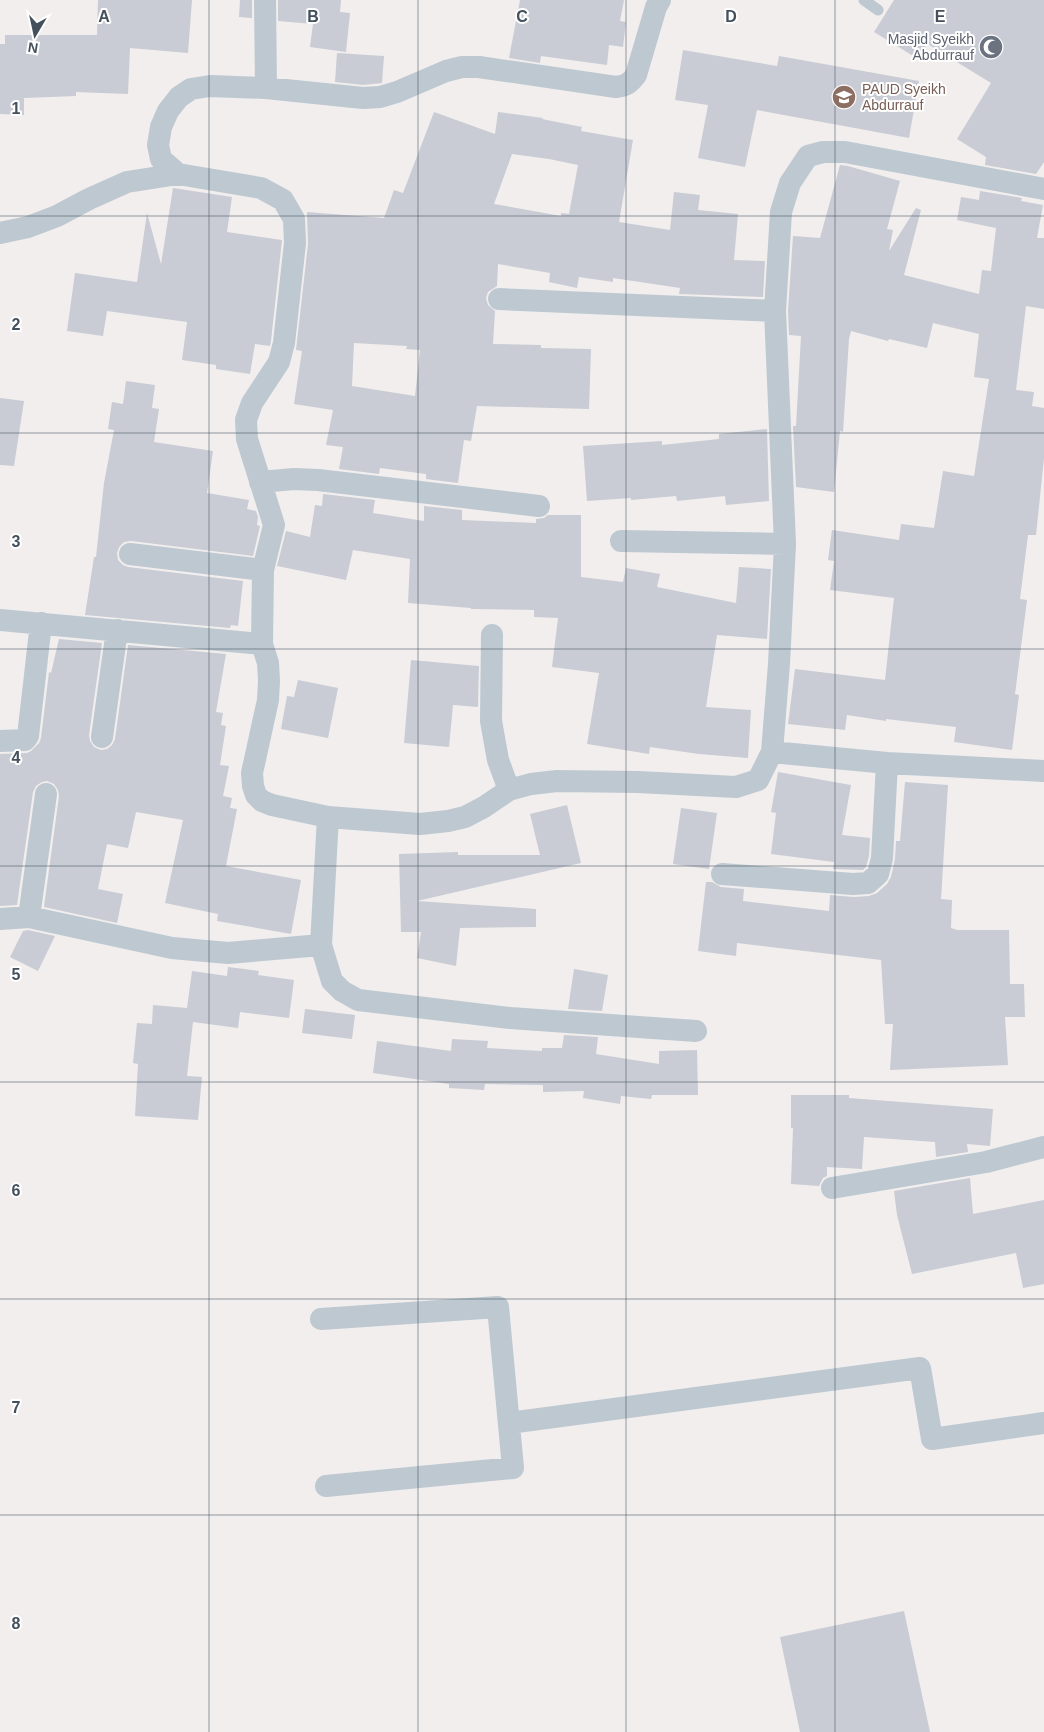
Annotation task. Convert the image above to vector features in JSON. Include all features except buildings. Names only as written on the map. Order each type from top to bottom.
[{"type":"street","points":[[265,0],[266,88]]},
{"type":"street","points":[[178,174],[161,159],[158,145],[161,127],[168,111],[179,97],[191,90],[210,86],[266,88],[363,98],[380,97],[397,92],[446,71],[462,67],[478,67],[616,87],[625,86],[636,75],[660,0]]},
{"type":"street","points":[[0,232],[28,227],[57,216],[127,182],[178,174],[261,188],[283,200],[294,219],[295,243],[284,343],[279,362],[252,403],[246,420],[247,439],[274,526],[263,570],[262,644],[268,663],[268,700],[252,773],[253,786],[256,795],[262,801],[272,806],[328,817],[420,824],[465,817],[509,790],[531,784],[557,781],[638,782],[736,787],[758,780],[772,752],[779,664],[785,544],[775,312],[781,212],[790,183],[808,156],[823,152],[845,152],[1044,189]]},
{"type":"street","points":[[499,299],[775,312]]},
{"type":"street","points":[[260,482],[294,478],[318,480],[539,506]]},
{"type":"street","points":[[621,540],[785,544]]},
{"type":"street","points":[[130,554],[263,570]]},
{"type":"street","points":[[0,620],[262,644]]},
{"type":"street","points":[[0,740],[20,741],[25,740],[28,736],[41,624]]},
{"type":"street","points":[[102,737],[117,630]]},
{"type":"street","points":[[492,635],[491,721],[498,760],[509,790]]},
{"type":"street","points":[[772,752],[887,764],[1044,772]]},
{"type":"street","points":[[722,874],[853,884],[868,882],[878,874],[882,858],[887,764]]},
{"type":"street","points":[[29,917],[46,794]]},
{"type":"street","points":[[328,817],[321,945],[332,981],[342,991],[358,1000],[510,1018],[696,1031]]},
{"type":"street","points":[[0,919],[29,917],[172,948],[228,954],[321,945]]},
{"type":"street","points":[[832,1188],[986,1162],[1044,1147]]},
{"type":"street","points":[[321,1319],[498,1307],[513,1468],[326,1486]]},
{"type":"street","points":[[509,1423],[920,1368],[932,1439],[1044,1423]]},
{"type":"lane","points":[[864,0],[878,10]]},
{"type":"place","name":"Masjid Syeikh Abdurrauf","points":[[991,47]]},
{"type":"place","name":"PAUD Syeikh Abdurrauf","points":[[844,97]]}]
